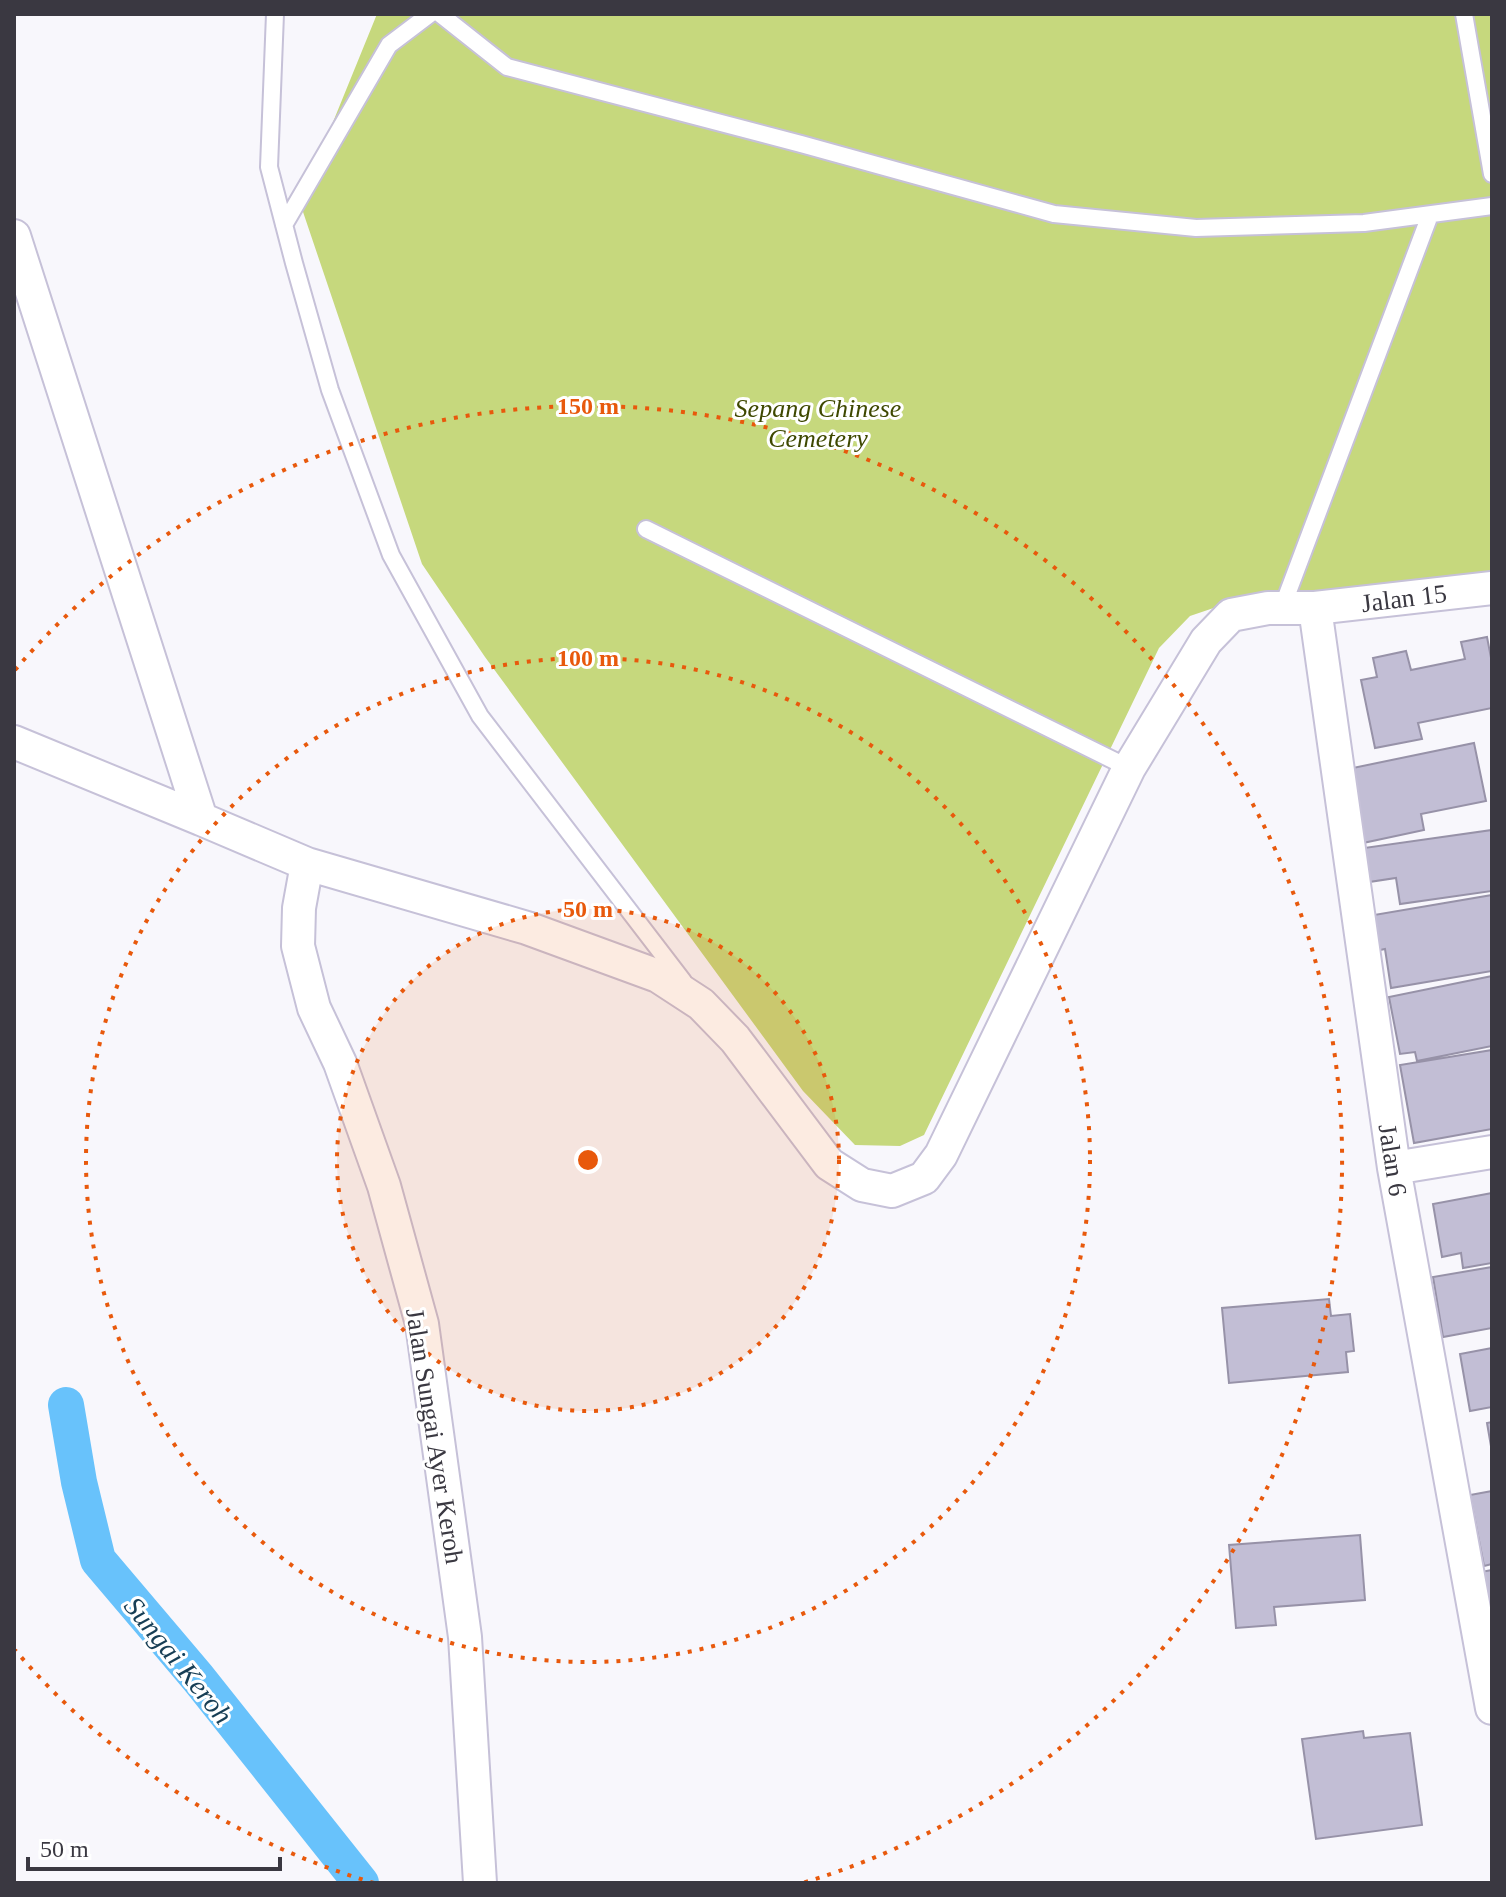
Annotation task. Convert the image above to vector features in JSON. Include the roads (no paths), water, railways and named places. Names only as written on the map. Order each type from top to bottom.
[{"type":"street","points":[[14,236],[201,819]]},
{"type":"street","name":"Jalan 15","points":[[22,745],[307,864],[527,928],[658,976],[701,1004],[735,1039],[829,1164],[862,1185],[892,1191],[924,1178],[941,1155],[1129,768],[1206,641],[1231,615],[1268,608],[1315,608],[1492,588]]},
{"type":"street","name":"Jalan 6","points":[[1315,608],[1394,1168],[1492,1708]]},
{"type":"street","name":"Jalan Sungai Ayer Keroh","points":[[307,864],[299,908],[298,946],[314,1008],[340,1063],[384,1186],[422,1324],[465,1637],[480,1883]]},
{"type":"street","points":[[1394,1168],[1492,1152]]},
{"type":"lane","points":[[275,14],[269,167],[330,390],[391,555],[480,716],[701,1004]]},
{"type":"lane","points":[[284,225],[389,45],[430,14]]},
{"type":"lane","points":[[440,14],[507,67],[1054,214],[1196,228],[1364,223],[1492,206]]},
{"type":"lane","points":[[1464,14],[1492,174]]},
{"type":"lane","points":[[1282,608],[1430,215]]},
{"type":"lane","points":[[646,529],[1129,768]]},
{"type":"waterway","name":"Sungai Keroh","points":[[66,1405],[79,1482],[98,1560],[198,1678],[361,1883]]},
{"type":"park label","name":"Sepang Chinese Cemetery","points":[[818,423]]}]
